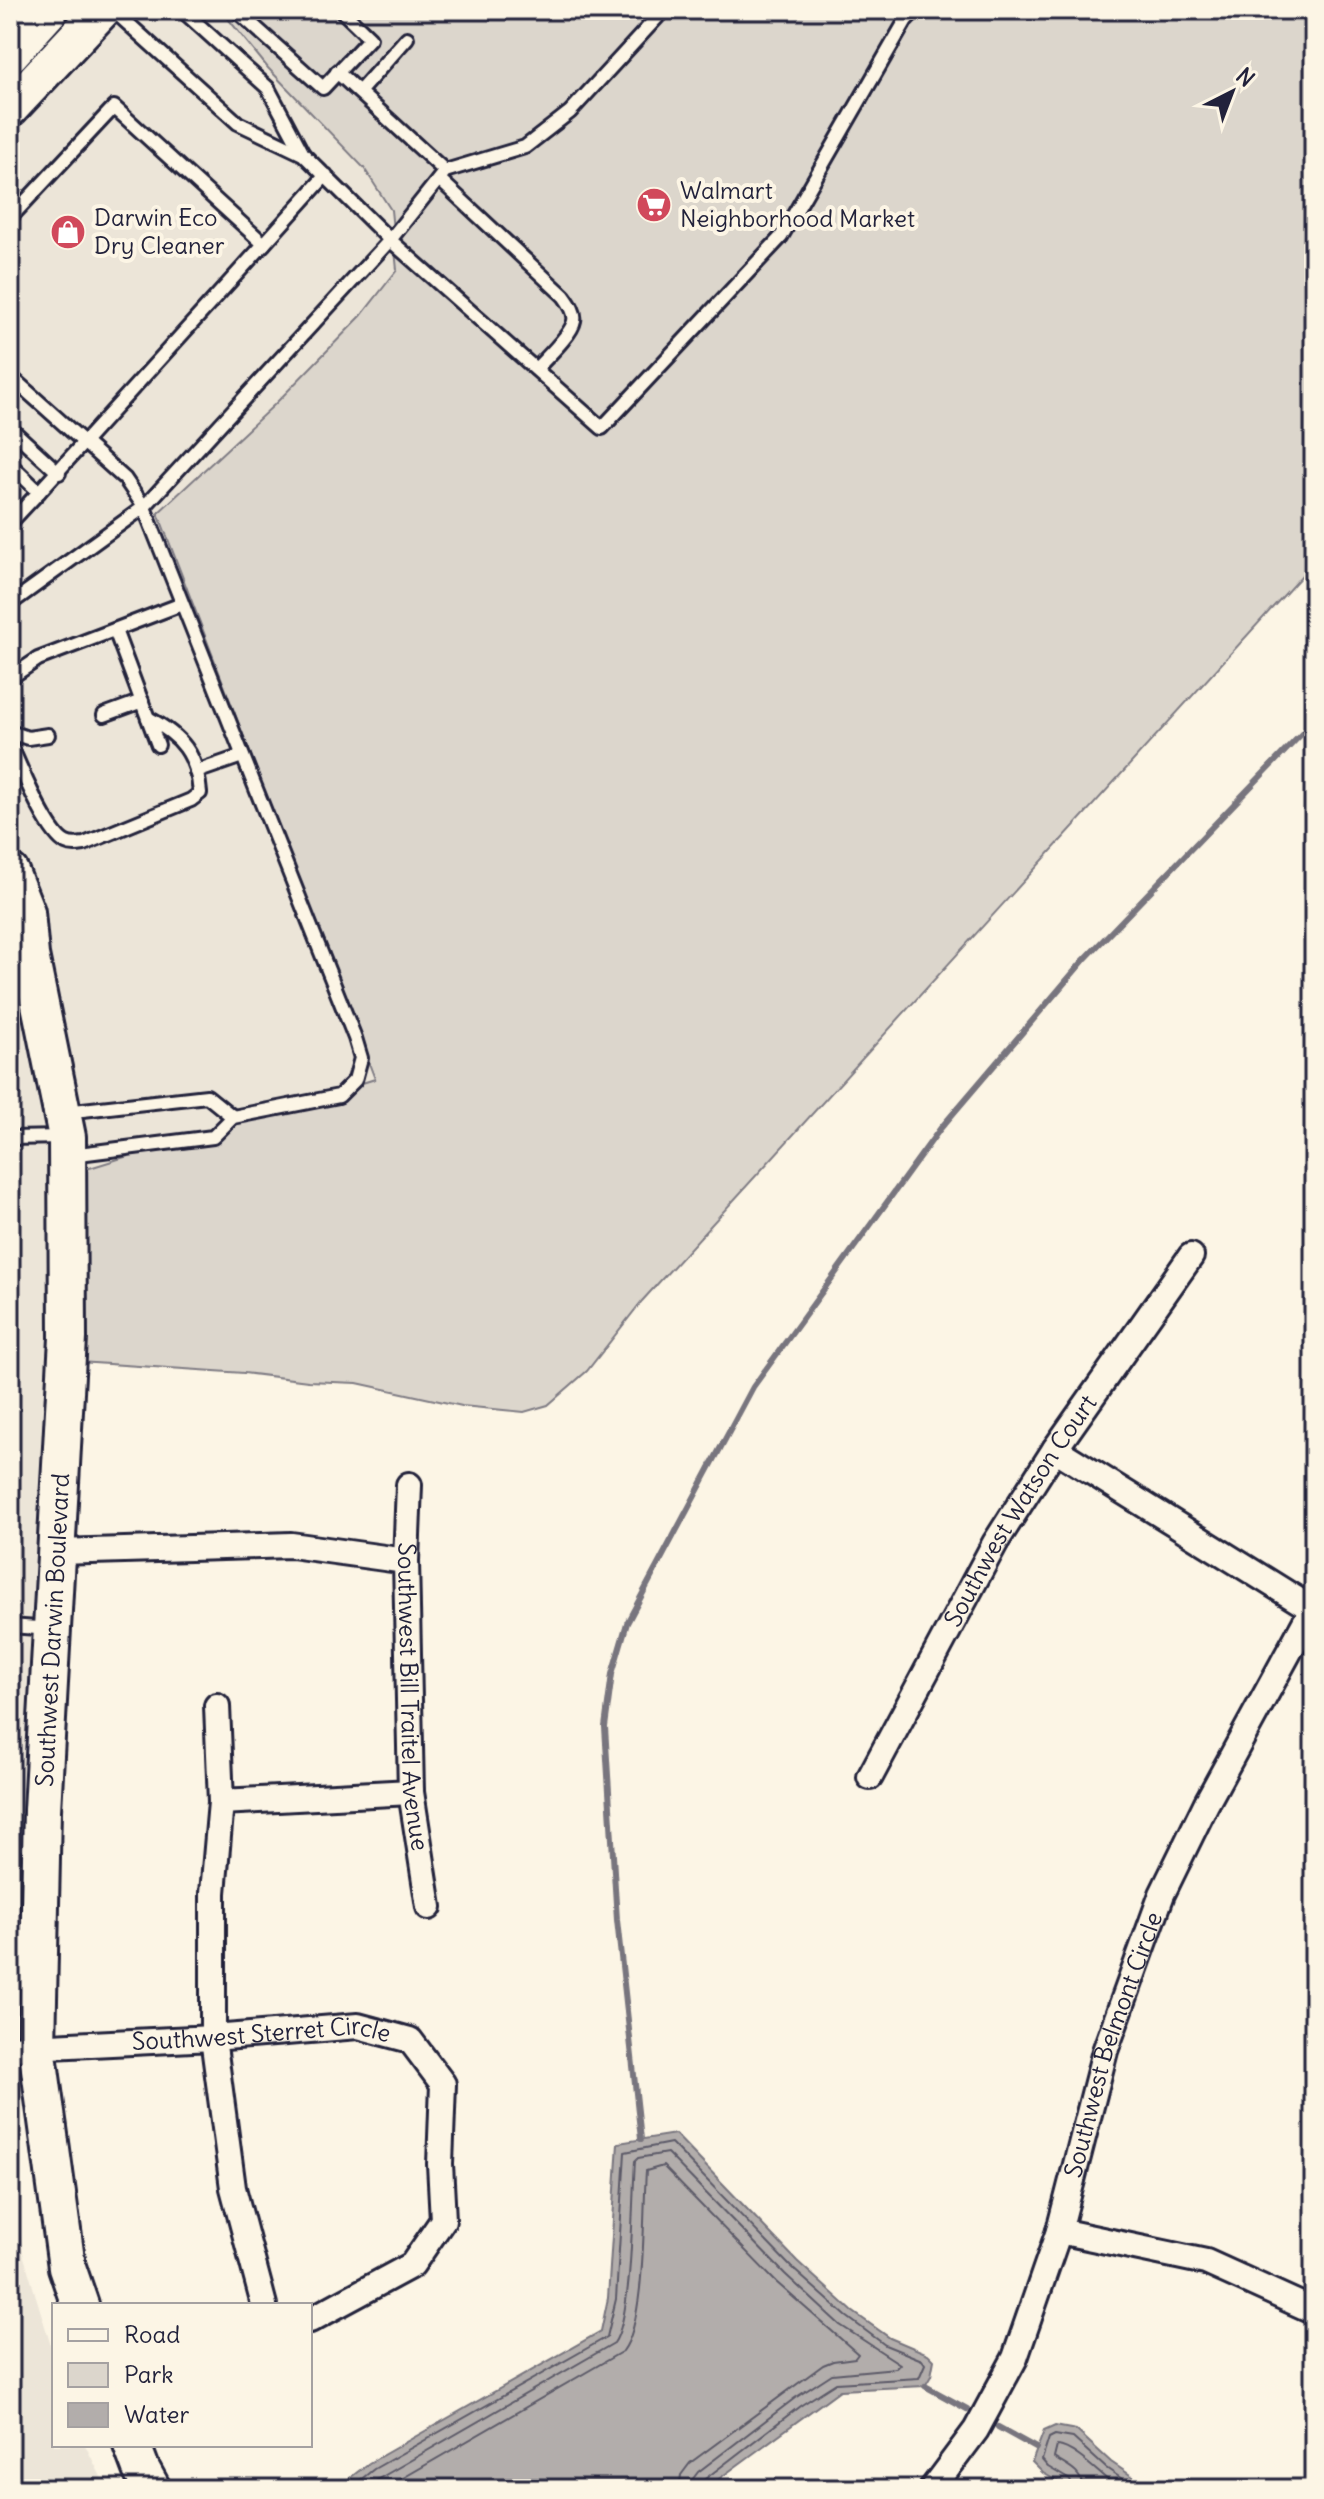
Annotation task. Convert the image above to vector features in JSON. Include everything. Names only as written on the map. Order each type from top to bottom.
[{"type":"street","points":[[10,54],[50,10]]},
{"type":"street","points":[[10,108],[102,10]]},
{"type":"street","name":"Southwest Darwin Boulevard","points":[[10,872],[26,912],[20,942],[66,1135],[68,1338],[58,1552],[23,2048],[67,2267],[79,2303]]},
{"type":"street","name":"Southwest Watson Court","points":[[870,1777],[995,1543],[1055,1449],[1191,1256]]},
{"type":"street","points":[[1055,1449],[1313,1608]]},
{"type":"street","name":"Southwest Bill Traitel Avenue","points":[[409,1485],[406,1561],[411,1792],[429,1907]]},
{"type":"street","points":[[58,1552],[291,1545],[406,1561]]},
{"type":"street","name":"Southwest Belmont Circle","points":[[932,2489],[976,2430],[1015,2358],[1059,2231],[1105,2051],[1162,1894],[1206,1804],[1313,1608]]},
{"type":"street","points":[[217,1706],[221,1802],[213,1893],[213,2038],[233,2188],[263,2303]]},
{"type":"street","points":[[221,1802],[411,1792]]},
{"type":"street","name":"Southwest Sterret Circle","points":[[23,2048],[213,2038],[358,2026],[410,2040],[443,2084],[440,2164],[443,2220],[412,2265],[312,2319]]},
{"type":"street","points":[[1059,2231],[1206,2262],[1314,2311]]},
{"type":"street","points":[[133,2447],[152,2489]]},
{"type":"lane","points":[[113,10],[238,123],[303,154],[390,240],[602,428],[781,237],[906,20],[916,10]]},
{"type":"lane","points":[[182,10],[268,88],[303,154]]},
{"type":"lane","points":[[236,10],[323,88],[370,38],[341,10]]},
{"type":"lane","points":[[10,604],[144,507],[390,240],[442,175],[525,147],[570,112],[664,10]]},
{"type":"lane","points":[[359,92],[407,38]]},
{"type":"lane","points":[[337,72],[564,296],[572,309],[574,321],[536,369]]},
{"type":"lane","points":[[10,218],[114,107],[264,244]]},
{"type":"lane","points":[[10,523],[59,473],[326,175]]},
{"type":"lane","points":[[10,376],[125,479],[144,507],[361,1058],[355,1080],[339,1096],[233,1117],[213,1137],[66,1135],[10,1138]]},
{"type":"lane","points":[[10,428],[59,473]]},
{"type":"lane","points":[[10,464],[39,492]]},
{"type":"lane","points":[[10,678],[38,659],[182,604]]},
{"type":"lane","points":[[115,630],[158,745]]},
{"type":"lane","points":[[104,715],[142,701]]},
{"type":"lane","points":[[10,744],[46,820],[63,842],[84,844],[191,800],[200,793],[196,772],[183,741],[148,718]]},
{"type":"lane","points":[[10,732],[28,738],[48,735]]},
{"type":"lane","points":[[196,772],[242,756]]},
{"type":"lane","points":[[66,1135],[207,1096],[233,1117]]},
{"type":"lane","points":[[10,1626],[54,1630]]},
{"type":"shaded area","points":[[117,10],[221,10],[364,168],[391,210],[397,270],[361,316],[274,405],[158,513],[375,1080],[80,1171],[38,910],[10,839],[10,125]]},
{"type":"shaded area","points":[[10,949],[18,961],[56,1139],[56,1339],[25,2035],[10,2036]]},
{"type":"shaded area","points":[[10,2180],[24,2257],[52,2349],[52,2447],[86,2447],[107,2489],[10,2489]]},
{"type":"green space","points":[[221,10],[1314,10],[1314,562],[642,1301],[587,1371],[548,1405],[524,1412],[462,1406],[357,1383],[79,1362],[80,1171],[375,1079],[158,513],[274,405],[361,316],[397,270],[391,210],[364,168],[268,68]]},
{"type":"water","points":[[675,2134],[797,2261],[852,2311],[890,2338],[928,2354],[934,2360],[925,2386],[840,2390],[705,2489],[340,2489],[369,2463],[601,2331],[608,2298],[618,2143]]},
{"type":"water","points":[[1055,2426],[1076,2430],[1111,2462],[1151,2489],[1071,2489],[1043,2473],[1032,2462],[1044,2431]]},
{"type":"waterway","points":[[641,2139],[617,1920],[605,1727],[612,1674],[627,1623],[753,1387],[940,1129],[1084,960],[1314,721]]},
{"type":"waterway","points":[[925,2386],[967,2409]]},
{"type":"waterway","points":[[998,2427],[1036,2448]]},
{"type":"place","name":"Walmart Neighborhood Market","points":[[654,205]]},
{"type":"place","name":"Darwin Eco Dry Cleaner","points":[[68,232]]}]
